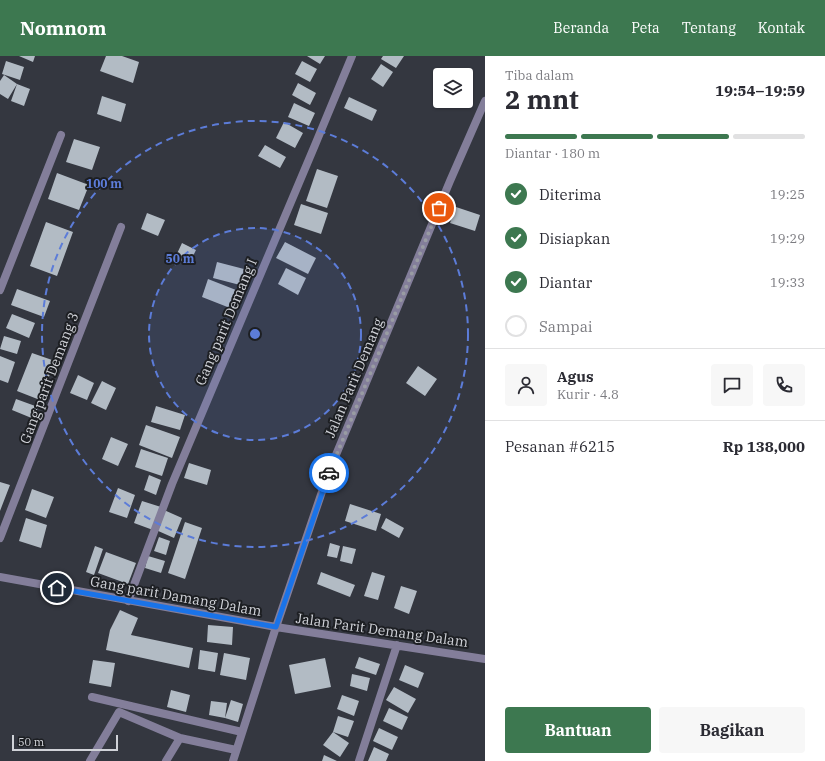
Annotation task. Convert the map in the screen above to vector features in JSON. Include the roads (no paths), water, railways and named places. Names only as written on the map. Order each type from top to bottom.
[{"type":"street","name":"Gang parit Demang I","points":[[128,601],[172,484],[352,56]]},
{"type":"street","name":"Jalan Parit Demang","points":[[233,761],[276,627],[328,474],[450,181],[485,101]]},
{"type":"street","points":[[0,290],[61,135]]},
{"type":"street","name":"Gang parit Demang 3","points":[[0,538],[121,227]]},
{"type":"street","name":"Gang parit Damang Dalam","points":[[0,578],[276,627]]},
{"type":"street","name":"Jalan Parit Demang Dalam","points":[[276,627],[485,659]]},
{"type":"street","points":[[359,761],[397,646]]},
{"type":"street","points":[[92,697],[242,732]]},
{"type":"street","points":[[90,761],[119,712],[180,738],[236,750]]},
{"type":"street","points":[[166,761],[180,738]]}]
